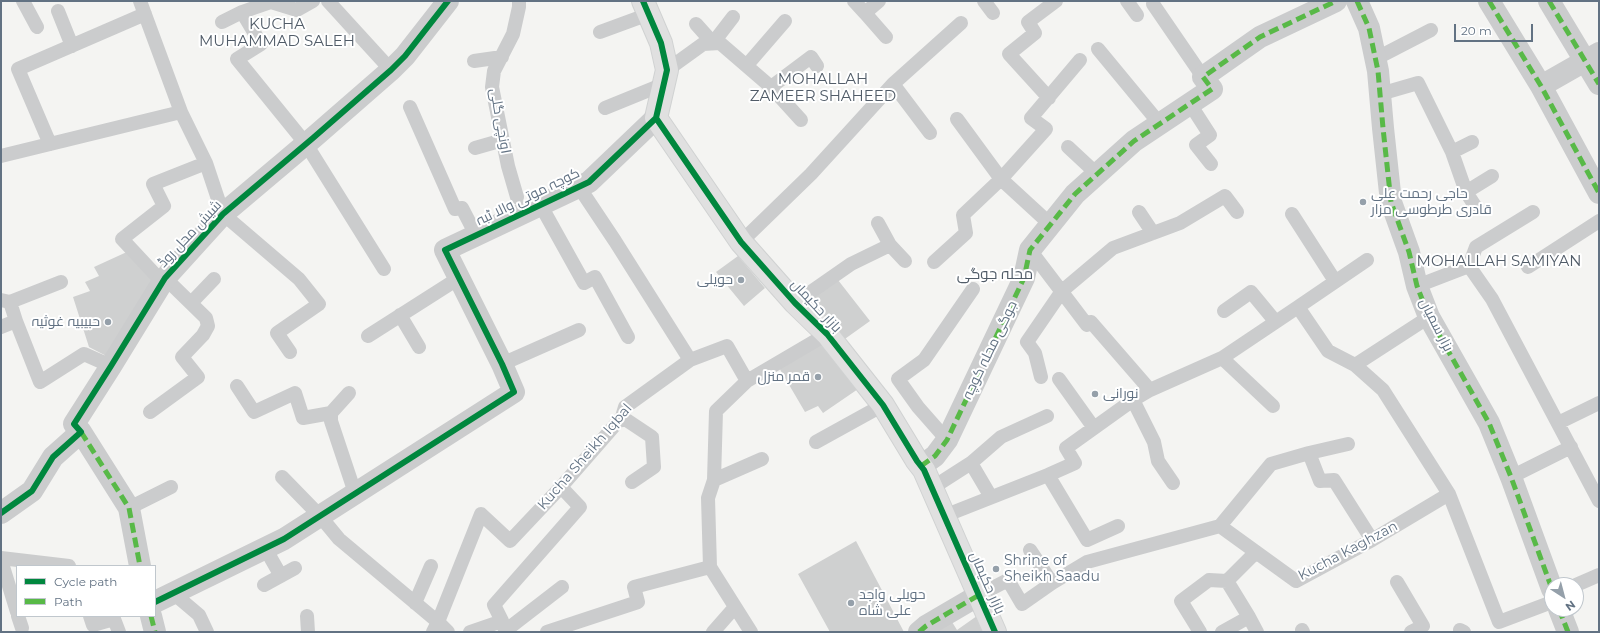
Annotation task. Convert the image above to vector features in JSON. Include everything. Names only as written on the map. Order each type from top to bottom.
[{"type":"street","name":"شیش محل روڈ","points":[[81,432],[74,424],[164,281],[223,214],[391,70],[405,56],[448,1]]},
{"type":"street","points":[[1203,77],[1260,37],[1336,1]]},
{"type":"street","name":"بزار سمیاں","points":[[1357,1],[1369,28],[1376,59],[1392,202],[1410,252],[1417,286],[1429,317],[1489,422],[1548,577]]},
{"type":"street","points":[[1489,1],[1541,86],[1599,193]]},
{"type":"street","points":[[1549,1],[1592,57],[1599,84]]},
{"type":"street","points":[[646,7],[661,43],[665,77],[656,118]]},
{"type":"street","points":[[1541,86],[1592,57]]},
{"type":"street","name":"جوگی محلہ کوچہ","points":[[921,466],[935,456],[947,440],[1024,278],[1030,250],[1075,194],[1134,141],[1212,89],[1203,77]]},
{"type":"street","name":"کوچہ موتی والا ٹبہ","points":[[459,278],[445,250],[589,182],[656,118]]},
{"type":"street","name":"بازار حکیماں","points":[[656,118],[741,242],[795,303],[827,334],[883,405],[921,466],[932,488],[995,632]]},
{"type":"street","points":[[164,598],[284,539],[514,392],[502,364],[459,278]]},
{"type":"street","points":[[1,514],[32,491],[54,458],[81,432],[129,508],[140,565]]},
{"type":"street","points":[[919,632],[926,626],[979,596]]},
{"type":"street","points":[[151,617],[155,632]]},
{"type":"street","points":[[1562,617],[1568,632]]},
{"type":"lane","points":[[23,1],[37,27]]},
{"type":"lane","points":[[222,22],[242,12],[271,2],[296,10],[313,1]]},
{"type":"lane","points":[[328,1],[391,70]]},
{"type":"lane","name":"اونچی گلی","points":[[518,197],[508,166],[492,87],[494,71],[513,34],[519,1]]},
{"type":"lane","points":[[854,1],[886,36]]},
{"type":"lane","points":[[864,13],[879,1]]},
{"type":"lane","points":[[984,1],[993,13]]},
{"type":"lane","points":[[1049,98],[1010,54],[1035,33],[1028,22],[1056,1]]},
{"type":"lane","points":[[1128,1],[1137,15]]},
{"type":"lane","points":[[1153,4],[1203,77]]},
{"type":"lane","points":[[50,144],[18,69],[72,46],[143,7],[181,112],[206,163],[223,214],[299,279],[319,304],[277,333],[290,352]]},
{"type":"lane","points":[[600,32],[646,7]]},
{"type":"lane","points":[[58,11],[72,46]]},
{"type":"lane","points":[[242,12],[261,44],[237,59],[306,144],[384,268]]},
{"type":"lane","points":[[713,43],[733,16]]},
{"type":"lane","points":[[747,65],[785,21]]},
{"type":"lane","points":[[741,242],[811,174],[893,84],[961,23]]},
{"type":"lane","points":[[696,24],[713,43]]},
{"type":"lane","points":[[1376,59],[1432,30]]},
{"type":"lane","points":[[605,108],[665,77],[703,44],[720,43],[771,87],[801,120]]},
{"type":"lane","points":[[1098,49],[1160,124]]},
{"type":"lane","points":[[474,61],[502,57]]},
{"type":"lane","points":[[771,87],[810,57],[817,66]]},
{"type":"lane","points":[[934,262],[966,233],[963,215],[1001,179],[1046,129],[1031,118],[1080,60]]},
{"type":"lane","points":[[1380,94],[1418,83],[1452,152],[1466,192],[1477,209]]},
{"type":"lane","points":[[893,84],[930,133]]},
{"type":"lane","points":[[1190,104],[1210,135],[1196,145],[1211,164]]},
{"type":"lane","points":[[410,107],[455,209],[462,208],[476,235]]},
{"type":"lane","points":[[1,156],[181,112]]},
{"type":"lane","points":[[957,120],[1001,179],[1050,224]]},
{"type":"lane","points":[[475,148],[503,140]]},
{"type":"lane","points":[[1452,152],[1472,142]]},
{"type":"lane","points":[[1068,147],[1097,174]]},
{"type":"lane","points":[[150,412],[198,377],[182,357],[203,335],[208,326],[206,318],[191,303],[164,281],[122,239],[164,206],[153,184],[206,163]]},
{"type":"lane","points":[[1466,192],[1492,176]]},
{"type":"lane","points":[[579,187],[690,360]]},
{"type":"lane","points":[[1041,377],[1035,353],[1027,342],[1062,291],[1113,248],[1180,223],[1225,196],[1237,212]]},
{"type":"lane","points":[[540,204],[584,283],[595,277],[628,337]]},
{"type":"lane","points":[[1139,212],[1153,233]]},
{"type":"lane","points":[[1417,286],[1469,266],[1476,247],[1533,212]]},
{"type":"lane","points":[[1292,214],[1335,281]]},
{"type":"lane","points":[[1528,267],[1599,221]]},
{"type":"lane","points":[[878,223],[890,245],[905,261]]},
{"type":"lane","points":[[795,303],[850,264],[890,245]]},
{"type":"lane","points":[[1030,250],[1087,325],[1092,322],[1150,390]]},
{"type":"lane","points":[[944,516],[1048,475],[1074,463],[1066,448],[1133,400],[1150,390],[1222,358],[1367,260]]},
{"type":"lane","points":[[1469,266],[1492,299],[1599,501]]},
{"type":"lane","points":[[368,336],[459,278]]},
{"type":"lane","points":[[191,303],[214,279]]},
{"type":"lane","points":[[61,282],[5,301],[16,322],[40,382],[84,354],[111,366]]},
{"type":"lane","points":[[947,440],[918,407],[898,379],[924,360],[973,288]]},
{"type":"lane","points":[[1224,311],[1251,292],[1275,321]]},
{"type":"lane","points":[[1298,307],[1328,351],[1355,365],[1383,390],[1449,494],[1499,622],[1544,605]]},
{"type":"lane","points":[[400,315],[419,347]]},
{"type":"lane","points":[[1355,365],[1429,317]]},
{"type":"lane","points":[[1,327],[16,322]]},
{"type":"lane","points":[[502,364],[579,330]]},
{"type":"lane","points":[[751,632],[710,567],[708,498],[714,480],[716,411],[747,381],[827,334]]},
{"type":"lane","name":"Kucha Sheikh Iqbal","points":[[440,629],[481,514],[510,540],[561,487],[622,417],[625,407],[690,360],[727,346],[747,381]]},
{"type":"lane","points":[[1222,358],[1273,406]]},
{"type":"lane","points":[[1060,379],[1094,428]]},
{"type":"lane","points":[[237,386],[254,412],[295,393],[303,418],[331,413],[349,393]]},
{"type":"lane","points":[[1133,400],[1154,442],[1158,461],[1173,483]]},
{"type":"lane","points":[[1558,423],[1599,403]]},
{"type":"lane","points":[[816,442],[883,405]]},
{"type":"lane","points":[[331,413],[331,421],[355,493]]},
{"type":"lane","points":[[932,488],[971,463],[1001,438],[1047,416]]},
{"type":"lane","points":[[622,417],[652,437],[654,467],[632,482]]},
{"type":"lane","points":[[979,596],[1008,580],[1022,604],[1052,583],[1087,562],[1220,526],[1272,464],[1348,444]]},
{"type":"lane","points":[[1511,477],[1571,447]]},
{"type":"lane","points":[[1309,454],[1320,481],[1334,480],[1372,540]]},
{"type":"lane","points":[[714,480],[762,459]]},
{"type":"lane","points":[[971,463],[991,497]]},
{"type":"lane","points":[[1048,475],[1087,540],[1118,526]]},
{"type":"lane","points":[[282,477],[320,516],[339,539],[415,603],[440,629]]},
{"type":"lane","points":[[129,508],[171,487]]},
{"type":"lane","points":[[505,628],[494,605],[580,507],[561,487]]},
{"type":"lane","name":"Kucha Kaghzan","points":[[1220,526],[1296,581],[1372,540],[1449,494]]},
{"type":"lane","points":[[265,548],[280,576]]},
{"type":"lane","points":[[1030,550],[1052,583]]},
{"type":"lane","points":[[1200,632],[1181,601],[1209,580],[1227,581],[1256,552]]},
{"type":"lane","points":[[16,609],[1,559],[59,565]]},
{"type":"lane","points":[[415,603],[431,566]]},
{"type":"lane","points":[[547,632],[638,602],[634,587],[710,567]]},
{"type":"lane","points":[[264,584],[295,568]]},
{"type":"lane","points":[[1584,582],[1599,575]]},
{"type":"lane","points":[[1227,581],[1257,632]]},
{"type":"lane","points":[[1396,582],[1423,626],[1411,632]]},
{"type":"lane","points":[[476,631],[505,628],[562,587]]},
{"type":"lane","points":[[164,598],[199,615],[208,632]]},
{"type":"lane","points":[[713,632],[735,607]]},
{"type":"lane","points":[[307,616],[308,632]]},
{"type":"lane","points":[[90,617],[93,625],[114,619],[119,632]]},
{"type":"lane","points":[[1222,632],[1249,617]]},
{"type":"building","name":"حبیبیہ غوثیہ","points":[[129,251],[158,282],[112,359],[89,347],[73,297],[90,291],[85,282],[99,276],[94,267]]},
{"type":"building","name":"حویلی","points":[[738,256],[765,288],[744,306],[716,272]]},
{"type":"building","points":[[838,280],[870,321],[842,341],[807,303]]},
{"type":"building","name":"قمر منزل","points":[[824,339],[861,387],[823,413],[818,406],[805,412],[778,366]]},
{"type":"building","name":"حویلی واجد علی شاہ","points":[[856,541],[904,632],[830,632],[798,574]]},
{"type":"building","points":[[984,611],[983,632],[927,632],[949,617],[957,630]]},
{"type":"marked path","points":[[921,466],[935,456],[947,440],[1024,278],[1030,250],[1075,194],[1134,141],[1212,89],[1203,77],[1260,37],[1336,1]]},
{"type":"marked path","points":[[1357,1],[1369,28],[1378,71],[1391,202],[1409,252],[1417,286],[1429,317],[1489,423],[1511,477],[1548,577]]},
{"type":"marked path","points":[[1489,1],[1541,86],[1599,193]]},
{"type":"marked path","points":[[1549,1],[1599,84]]},
{"type":"marked path","points":[[81,432],[129,508],[140,565]]},
{"type":"marked path","points":[[919,632],[926,626],[979,595]]},
{"type":"marked path","points":[[151,617],[155,632]]},
{"type":"marked path","points":[[1562,617],[1568,632]]},
{"type":"cycle path","points":[[1,513],[32,491],[53,457],[81,432],[74,424],[165,278],[223,214],[391,70],[405,56],[448,1]]},
{"type":"cycle path","points":[[643,1],[661,43],[667,70],[656,118],[741,242],[795,303],[827,334],[883,405],[924,470],[995,632]]},
{"type":"cycle path","points":[[156,602],[284,539],[514,392],[502,364],[445,250],[589,182],[656,118]]},
{"type":"place","name":"حاجی رحمت علی قادری طرطوسی مزار","points":[[1363,202]]},
{"type":"place","name":"حویلی","points":[[741,280]]},
{"type":"place","name":"حبیبیہ غوثیہ","points":[[108,322]]},
{"type":"place","name":"قمر منزل","points":[[818,377]]},
{"type":"place","name":"نورانی","points":[[1095,394]]},
{"type":"place","name":"Shrine of Sheikh Saadu","points":[[996,569]]},
{"type":"place","name":"حویلی واجد علی شاہ","points":[[851,603]]},
{"type":"district","name":"KUCHA MUHAMMAD SALEH","points":[[277,34]]},
{"type":"district","name":"MOHALLAH ZAMEER SHAHEED","points":[[823,88]]},
{"type":"district","name":"MOHALLAH SAMIYAN","points":[[1499,262]]},
{"type":"district","name":"محلہ جوگی","points":[[995,275]]}]
